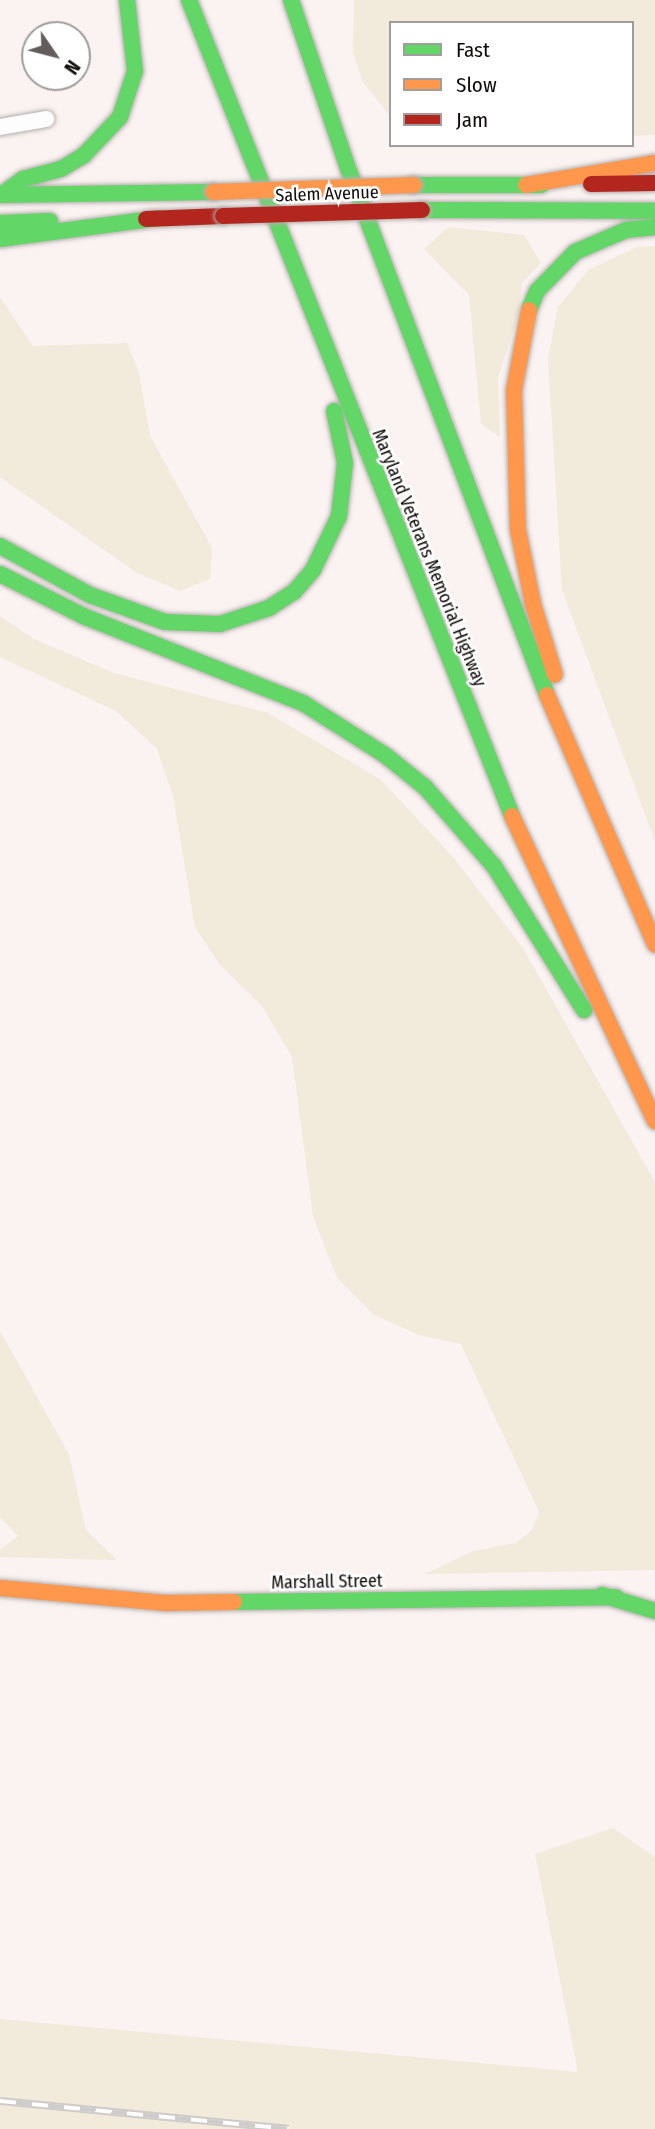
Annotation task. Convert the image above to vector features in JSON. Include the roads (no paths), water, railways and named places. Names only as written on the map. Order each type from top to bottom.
[{"type":"main road","points":[[0,195],[23,179],[61,169],[84,155],[120,117],[135,71],[127,0]]},
{"type":"main road","name":"Maryland Veterans Memorial Highway","points":[[190,0],[284,244],[531,861],[655,1124]]},
{"type":"main road","points":[[291,0],[349,171],[517,625],[604,835],[655,945]]},
{"type":"main road","points":[[314,13],[349,171]]},
{"type":"main road","points":[[526,185],[655,163]]},
{"type":"main road","name":"Salem Avenue","points":[[0,195],[213,192],[414,185],[655,183]]},
{"type":"main road","name":"Salem Avenue","points":[[0,223],[422,210],[655,211]]},
{"type":"main road","points":[[0,239],[159,218]]},
{"type":"main road","points":[[604,835],[533,604],[518,530],[514,390],[526,317],[537,291],[555,269],[598,240],[655,227]]},
{"type":"main road","points":[[0,546],[90,595],[165,622],[220,624],[269,608],[294,592],[313,570],[331,536],[345,490],[345,463],[340,434],[284,244]]},
{"type":"main road","points":[[0,574],[83,616],[303,703],[342,726],[425,787],[494,866],[655,1124]]},
{"type":"main road","name":"Marshall Street","points":[[0,1588],[165,1603],[602,1595],[655,1600]]},
{"type":"main road","points":[[602,1595],[655,1611]]},
{"type":"street","points":[[0,127],[46,119]]},
{"type":"railway","points":[[0,2101],[289,2129]]}]
